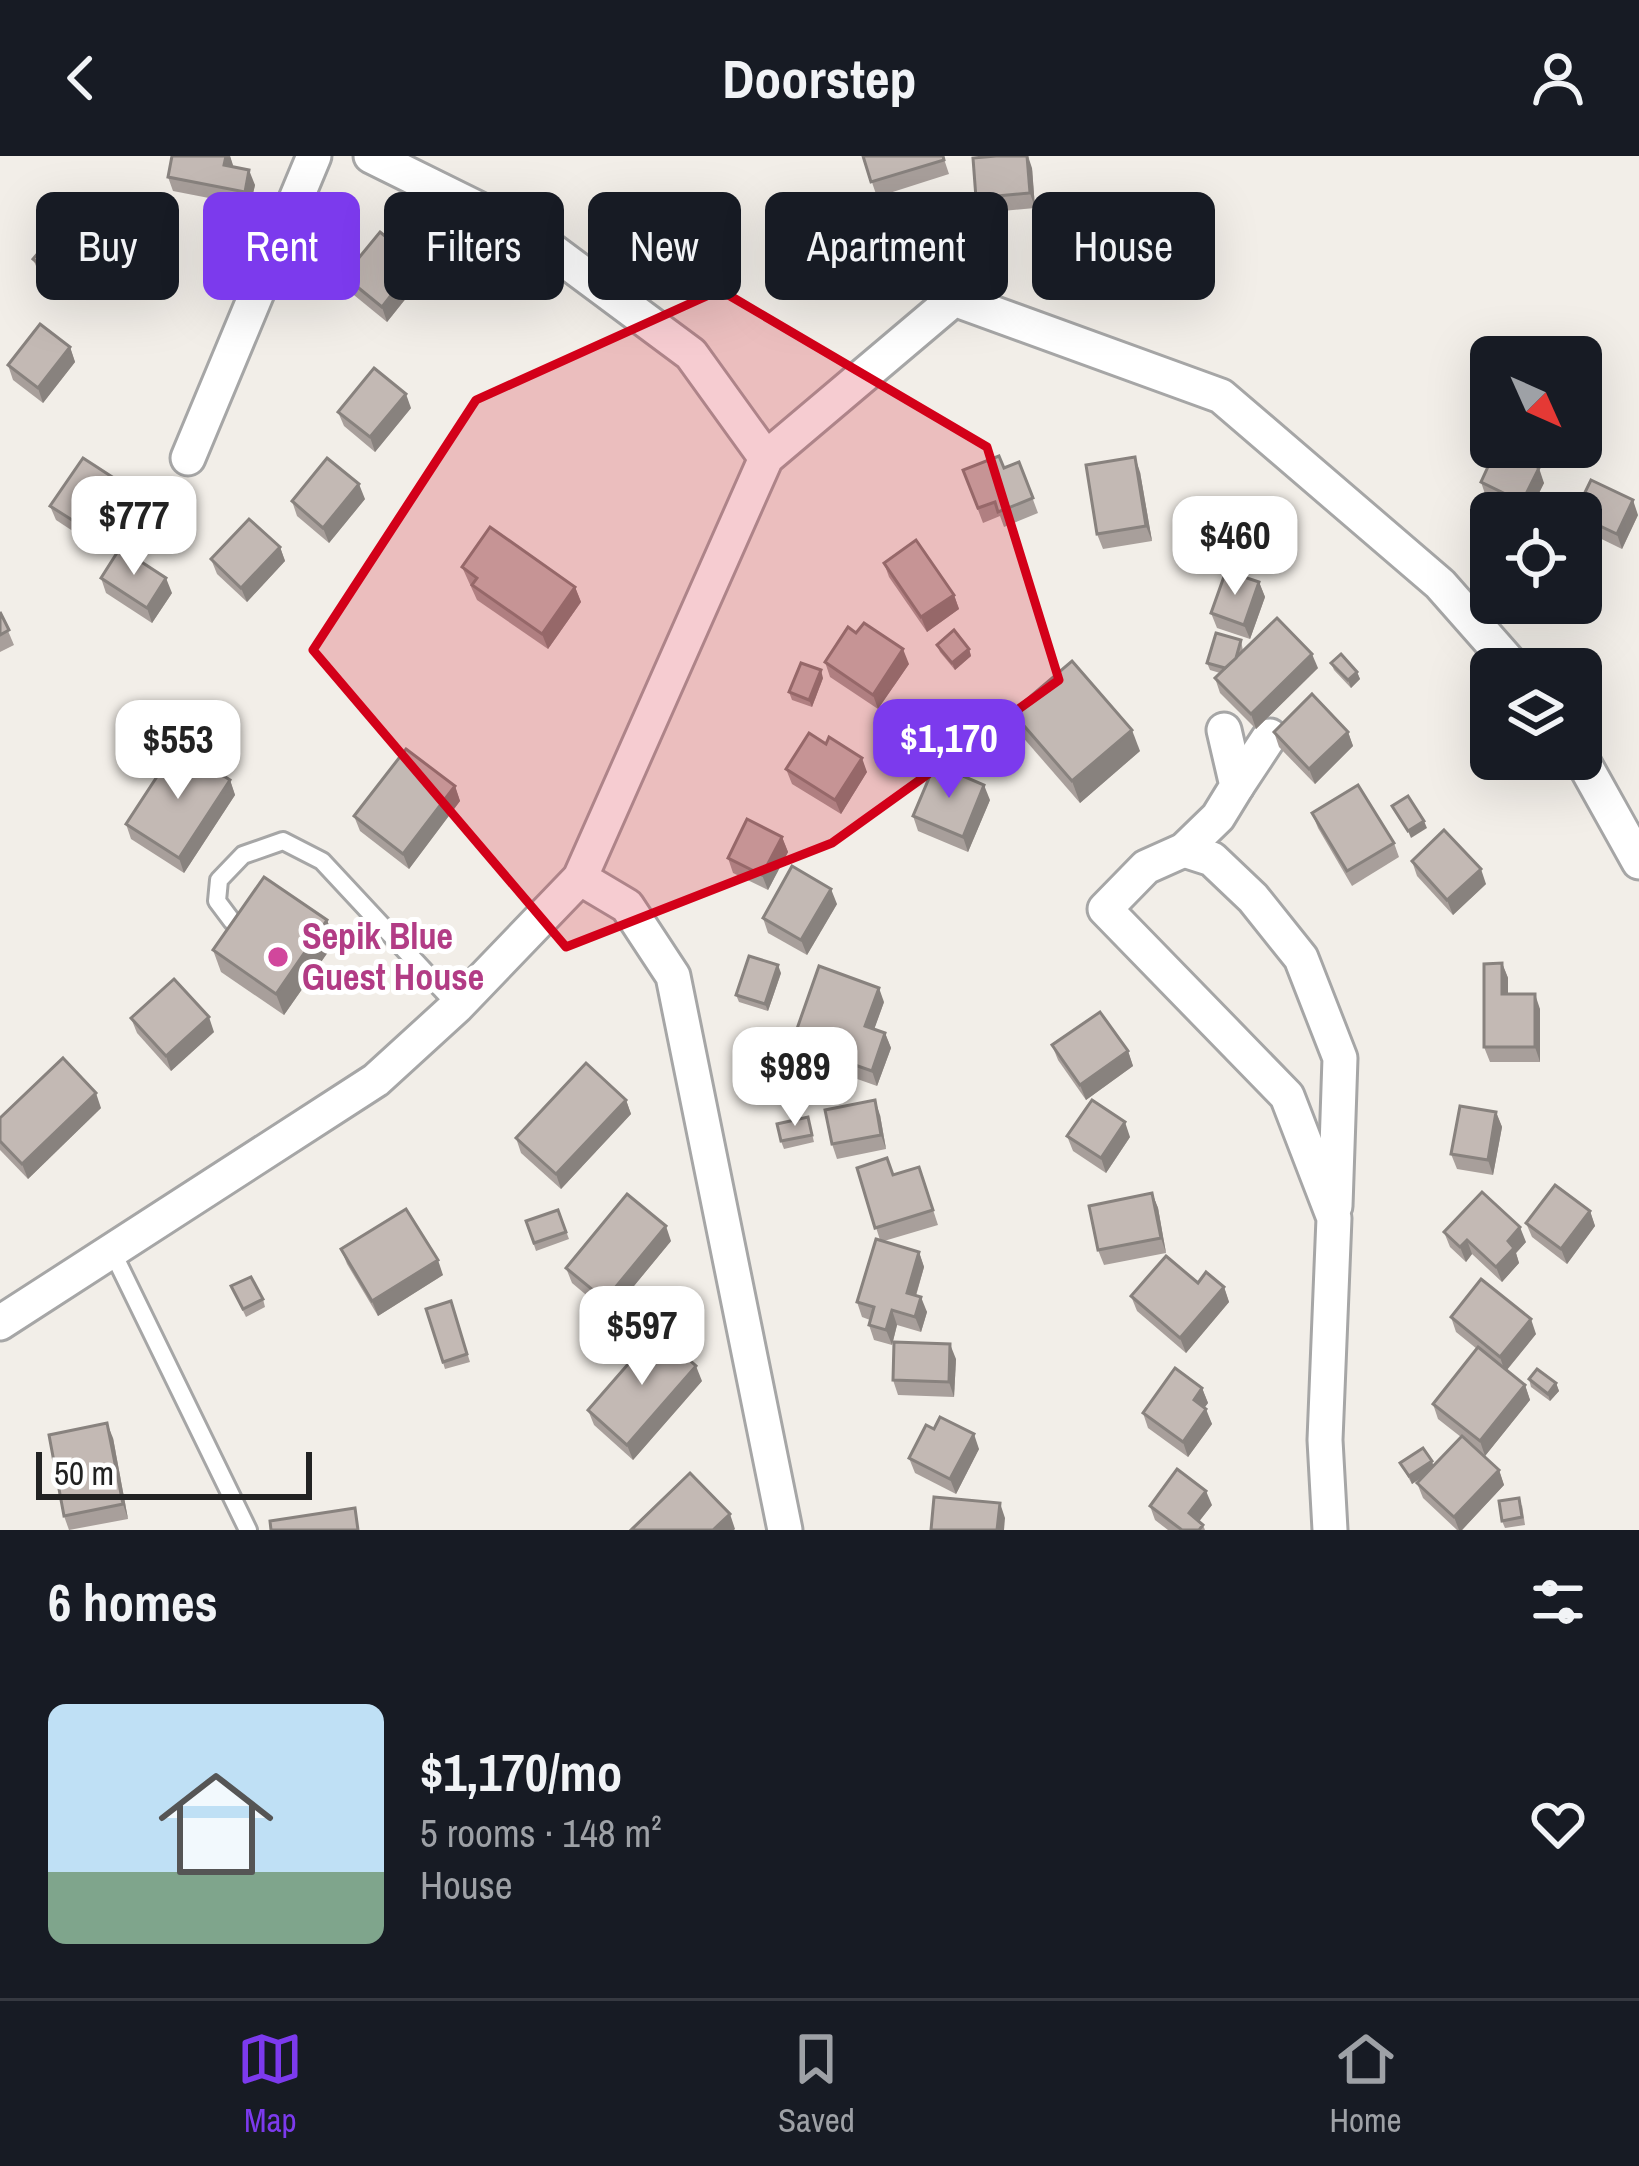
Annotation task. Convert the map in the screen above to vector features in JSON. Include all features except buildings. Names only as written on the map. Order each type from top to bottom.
[{"type":"street","points":[[188,458],[314,156]]},
{"type":"street","points":[[371,156],[530,235],[691,354],[766,458]]},
{"type":"street","points":[[0,1323],[376,1080],[457,1006],[580,878],[766,458],[954,299],[1221,397],[1440,584],[1496,648]]},
{"type":"street","points":[[1224,730],[1237,786]]},
{"type":"street","points":[[1270,736],[1218,817],[1184,850],[1146,867],[1105,909],[1287,1096],[1334,1218]]},
{"type":"street","points":[[1593,780],[1639,862]]},
{"type":"street","points":[[1184,850],[1212,859],[1253,898],[1300,958],[1340,1058],[1325,1440],[1330,1530]]},
{"type":"street","points":[[580,878],[627,906],[673,976],[785,1530]]},
{"type":"lane","points":[[232,921],[217,901],[219,880],[243,855],[283,842],[322,861],[457,1006]]},
{"type":"lane","points":[[112,1251],[248,1530]]},
{"type":"highlighted area","points":[[720,290],[987,447],[1059,680],[832,843],[566,947],[313,650],[476,400]]},
{"type":"place","name":"Sepik Blue Guest House","points":[[278,957]]}]
